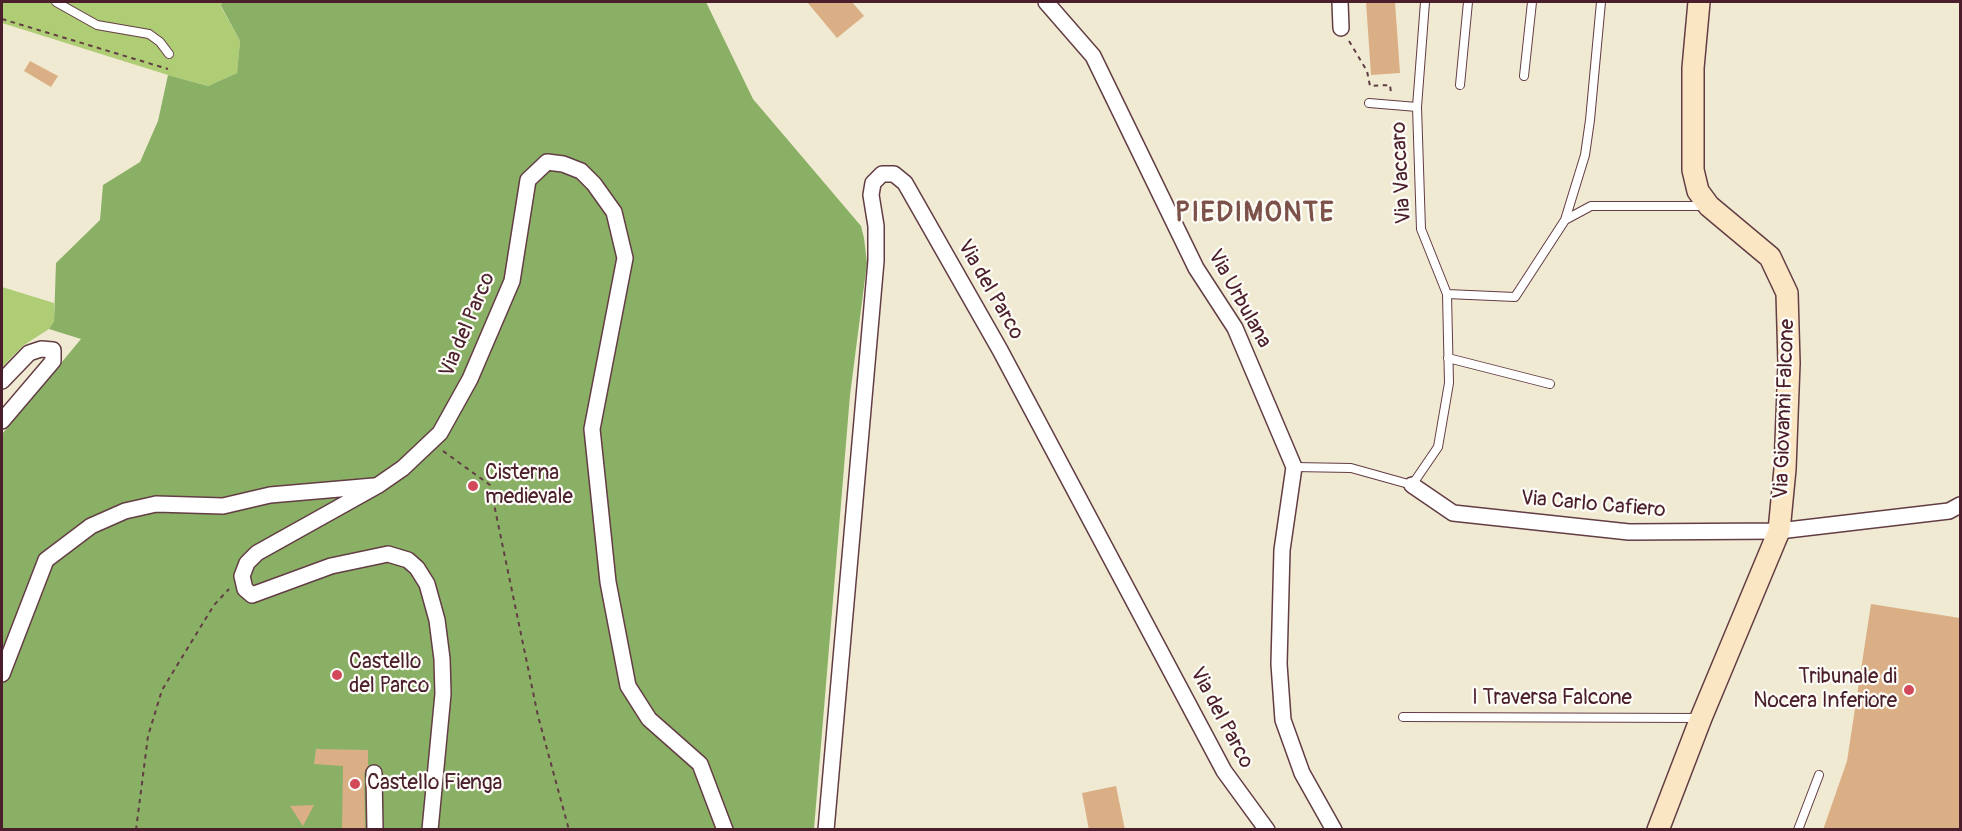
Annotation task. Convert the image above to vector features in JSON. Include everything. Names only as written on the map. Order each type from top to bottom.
[{"type":"main road","name":"Via Giovanni Falcone","points":[[1658,830],[1701,718],[1779,531],[1789,363],[1787,293],[1770,256],[1709,206],[1698,191],[1693,170],[1693,68],[1699,2]]},
{"type":"street","name":"Via Urbulana","points":[[1046,2],[1098,66],[1196,268],[1235,328],[1294,467]]},
{"type":"street","points":[[1340,2],[1341,28]]},
{"type":"street","name":"Via del Parco","points":[[242,576],[247,563],[257,553],[377,486],[403,468],[440,433],[470,379],[512,281],[528,180],[547,162],[563,164],[581,171],[614,212],[625,258],[592,429],[608,582],[628,686],[648,719],[700,764],[725,830]]},
{"type":"street","name":"Via del Parco","points":[[826,830],[876,261],[876,226],[871,195],[873,183],[882,174],[894,174],[905,183],[1000,350],[1224,771],[1267,830]]},
{"type":"street","points":[[2,381],[29,353],[40,349],[53,350],[52,361],[2,421]]},
{"type":"street","points":[[1294,467],[1282,550],[1279,664],[1283,720],[1302,773],[1335,830]]},
{"type":"street","name":"Via Carlo Cafiero","points":[[1412,485],[1453,513],[1629,532],[1779,531],[1949,511],[1960,506]]},
{"type":"street","points":[[2,674],[46,560],[91,526],[125,511],[156,504],[223,506],[270,495],[377,486]]},
{"type":"street","points":[[242,576],[245,589],[252,595],[331,566],[388,554],[408,560],[417,568],[427,584],[435,611],[442,659],[442,706],[430,830]]},
{"type":"street","points":[[374,774],[375,830]]},
{"type":"lane","points":[[56,2],[97,25],[149,34],[160,42],[169,54]]},
{"type":"lane","points":[[1417,107],[1425,2]]},
{"type":"lane","points":[[1460,85],[1468,2]]},
{"type":"lane","points":[[1524,76],[1533,2]]},
{"type":"lane","points":[[1294,467],[1351,468],[1412,485],[1438,447],[1449,383],[1447,294],[1515,297],[1565,220],[1584,155],[1590,120],[1601,2]]},
{"type":"lane","name":"Via Vaccaro","points":[[1369,103],[1417,107],[1421,229],[1447,294]]},
{"type":"lane","points":[[1565,220],[1591,206],[1709,206]]},
{"type":"lane","points":[[1449,358],[1550,384]]},
{"type":"lane","name":"I Traversa Falcone","points":[[1403,717],[1701,718]]},
{"type":"lane","points":[[1798,830],[1819,775]]},
{"type":"path","points":[[2,19],[168,69]]},
{"type":"path","name":"Via Vaccaro","points":[[1341,28],[1367,71],[1370,86],[1390,85],[1391,105]]},
{"type":"path","points":[[431,442],[490,485],[538,716],[569,830]]},
{"type":"path","points":[[136,830],[148,736],[162,690],[214,605],[242,576]]},
{"type":"green space","points":[[2,2],[222,2],[221,7],[240,41],[237,73],[208,86],[168,75],[2,23]]},
{"type":"green space","points":[[222,2],[706,2],[753,99],[861,226],[864,238],[867,263],[850,395],[814,829],[2,829],[2,434],[81,339],[49,329],[54,321],[56,263],[100,220],[103,185],[140,162],[158,121],[168,75],[208,86],[237,73],[240,41],[221,6]]},
{"type":"green space","points":[[2,287],[54,303],[54,321],[49,329],[24,345],[2,367]]},
{"type":"building","points":[[807,2],[852,2],[864,16],[837,38]]},
{"type":"building","points":[[1366,2],[1395,2],[1400,73],[1371,75]]},
{"type":"building","points":[[30,61],[58,76],[51,87],[24,71]]},
{"type":"building","name":"Tribunale di Nocera Inferiore","points":[[1871,604],[1960,618],[1960,830],[1823,830],[1847,761]]},
{"type":"building","name":"Castello Fienga","points":[[316,749],[368,750],[368,766],[364,773],[365,830],[342,830],[343,766],[314,764]]},
{"type":"building","points":[[1116,786],[1125,830],[1089,830],[1082,793]]},
{"type":"building","points":[[314,805],[303,826],[290,806]]},
{"type":"place","name":"Cisterna medievale","points":[[473,486]]},
{"type":"place","name":"Castello del Parco","points":[[337,675]]},
{"type":"place","name":"Tribunale di Nocera Inferiore","points":[[1909,690]]},
{"type":"place","name":"Castello Fienga","points":[[355,784]]},
{"type":"district","name":"PIEDIMONTE","points":[[1255,214]]}]
